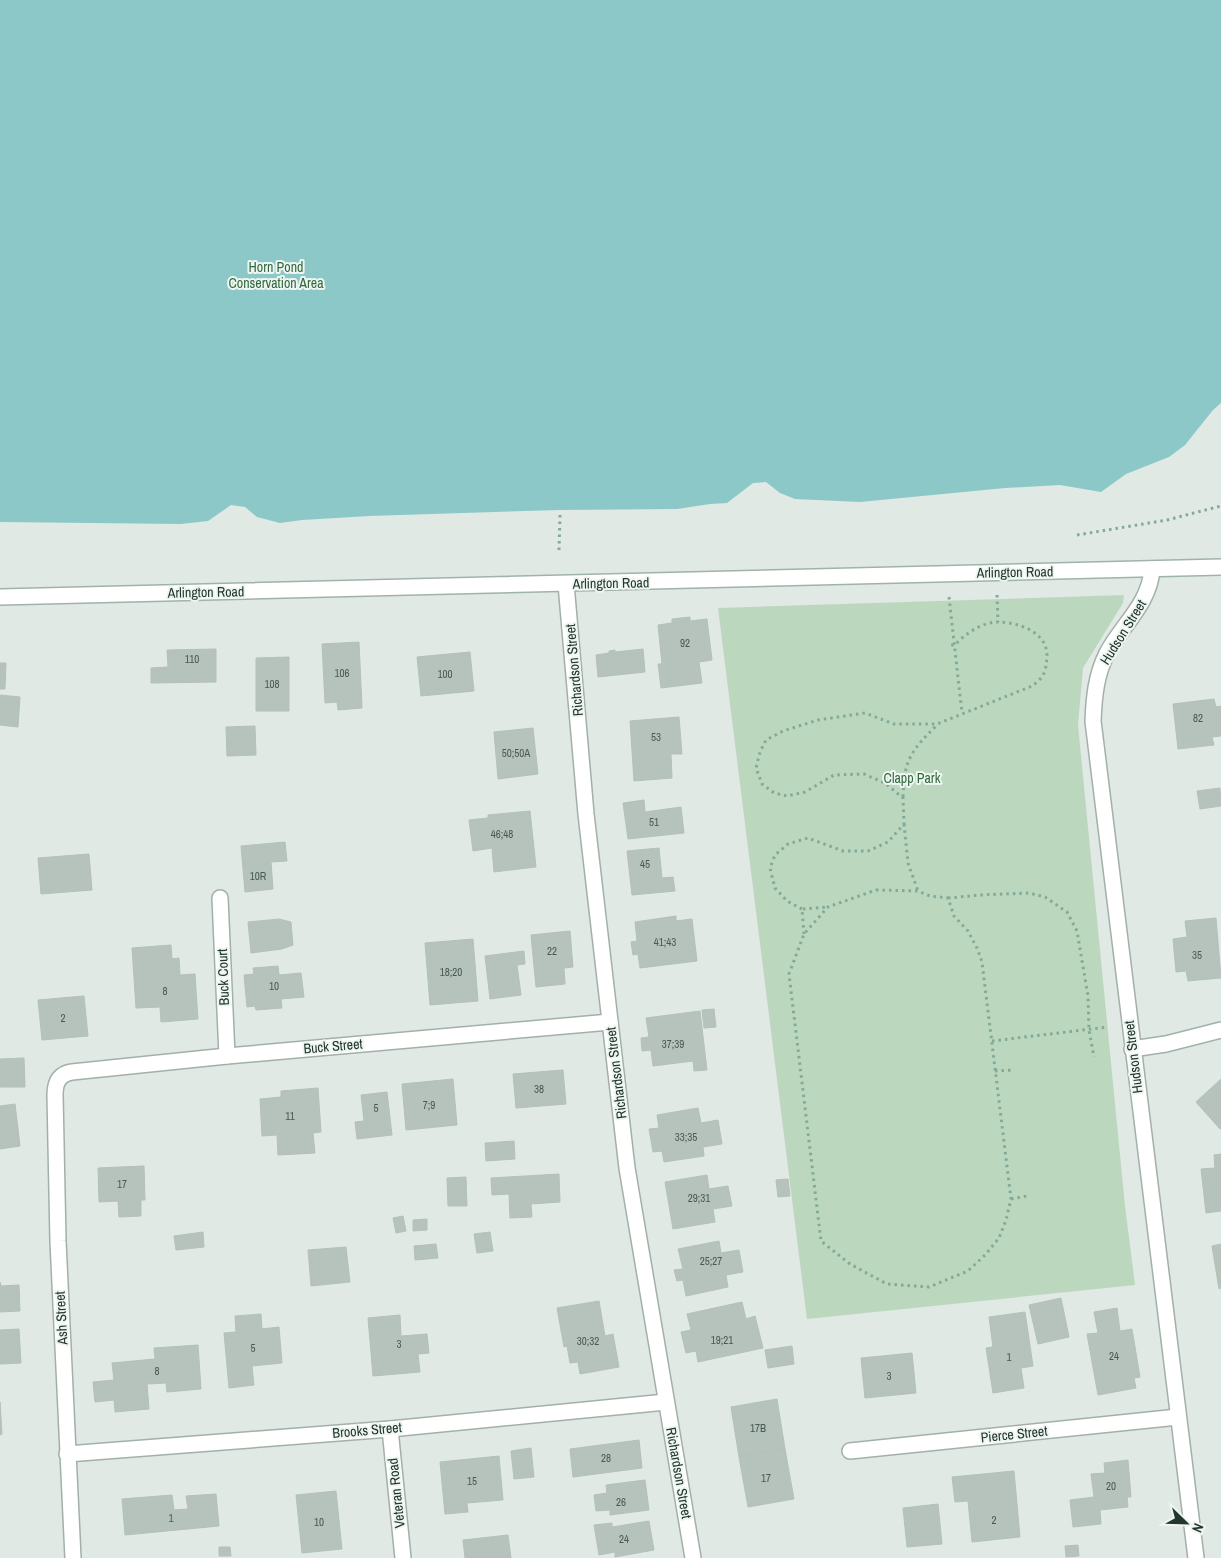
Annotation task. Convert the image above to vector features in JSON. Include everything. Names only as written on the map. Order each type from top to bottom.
[{"type":"street","name":"Arlington Road","points":[[0,597],[1221,567]]},
{"type":"street","name":"Hudson Street","points":[[1152,569],[1152,577],[1146,594],[1108,652],[1100,668],[1094,694],[1093,721],[1196,1558]]},
{"type":"street","name":"Richardson Street","points":[[566,584],[586,814],[628,1175],[693,1558]]},
{"type":"street","name":"Buck Court","points":[[220,898],[227,1056]]},
{"type":"street","name":"Buck Street","points":[[58,1079],[64,1074],[72,1072],[227,1056],[610,1022]]},
{"type":"street","points":[[1132,1049],[1181,1041],[1221,1030]]},
{"type":"street","name":"Ash Street","points":[[58,1079],[55,1095],[58,1231],[73,1558]]},
{"type":"street","name":"Brooks Street","points":[[67,1454],[390,1429],[666,1402]]},
{"type":"street","name":"Pierce Street","points":[[850,1452],[1178,1417]]},
{"type":"street","name":"Veteran Road","points":[[390,1429],[403,1558]]},
{"type":"path","points":[[1077,536],[1167,520],[1221,506]]},
{"type":"path","points":[[559,550],[560,515]]},
{"type":"path","points":[[997,595],[998,622]]},
{"type":"path","points":[[949,596],[962,714]]},
{"type":"path","points":[[902,798],[886,783],[864,774],[834,776],[806,792],[787,796],[774,793],[762,784],[756,768],[760,752],[766,740],[783,731],[818,720],[865,713],[894,724],[937,724],[1032,686],[1044,675],[1048,655],[1041,637],[1022,626],[998,622],[980,626],[966,633],[955,645],[950,645]]},
{"type":"path","points":[[918,891],[908,863],[902,798],[904,775],[910,756],[937,724]]},
{"type":"path","points":[[904,824],[888,842],[868,851],[843,851],[808,838],[788,844],[775,855],[770,868],[775,888],[786,901],[802,909],[828,907],[876,890],[918,891],[930,896],[948,898],[1029,893],[1045,897],[1067,912],[1078,931],[1088,996],[1094,1058]]},
{"type":"path","points":[[828,907],[804,934],[789,974],[821,1241],[850,1264],[887,1284],[929,1287],[968,1271],[985,1255],[998,1238],[1006,1220],[1011,1199],[982,962],[968,932],[954,916],[948,898]]},
{"type":"path","points":[[802,909],[804,934]]},
{"type":"path","points":[[992,1041],[1103,1028]]},
{"type":"path","points":[[995,1071],[1013,1070]]},
{"type":"path","points":[[1011,1199],[1027,1196]]},
{"type":"green space","name":"Clapp Park","points":[[1124,595],[1123,603],[1083,668],[1078,725],[1125,1206],[1135,1285],[807,1319],[718,608]]},
{"type":"water","name":"Horn Pond Conservation Area","points":[[0,0],[1221,0],[1221,403],[1213,410],[1185,445],[1169,457],[1126,474],[1101,492],[1060,485],[1005,488],[860,502],[795,499],[780,493],[766,482],[753,483],[727,503],[677,509],[559,510],[369,516],[280,523],[257,517],[245,507],[231,505],[208,521],[181,524],[0,522]]},
{"type":"building","points":[[690,617],[690,621],[707,619],[712,660],[699,662],[702,683],[661,688],[658,664],[662,664],[658,625],[672,623],[672,619]]},
{"type":"building","points":[[359,642],[362,708],[338,710],[337,702],[325,703],[322,644]]},
{"type":"building","points":[[216,649],[216,682],[151,683],[151,668],[168,667],[167,650]]},
{"type":"building","points":[[643,649],[645,672],[598,677],[596,655],[615,650],[615,652]]},
{"type":"building","points":[[470,652],[474,691],[421,696],[417,657]]},
{"type":"building","points":[[289,657],[289,711],[256,711],[256,658]]},
{"type":"building","points":[[0,663],[6,663],[5,689],[0,689]]},
{"type":"building","points":[[0,695],[20,697],[18,727],[0,725]]},
{"type":"building","points":[[1214,699],[1216,707],[1221,706],[1221,736],[1212,737],[1214,745],[1178,749],[1173,704]]},
{"type":"building","points":[[679,717],[682,754],[671,754],[672,778],[634,781],[630,721]]},
{"type":"building","points":[[255,726],[256,755],[227,756],[226,727]]},
{"type":"building","points":[[533,728],[538,774],[498,779],[494,732]]},
{"type":"building","points":[[1220,788],[1221,806],[1200,809],[1197,791]]},
{"type":"building","points":[[644,800],[645,812],[681,807],[684,833],[628,839],[623,803]]},
{"type":"building","points":[[530,811],[536,867],[494,872],[492,848],[473,851],[469,820],[488,818],[488,815]]},
{"type":"building","points":[[285,842],[287,861],[271,862],[273,889],[245,892],[241,846]]},
{"type":"building","points":[[659,848],[662,878],[673,877],[675,891],[632,895],[627,851]]},
{"type":"building","points":[[89,854],[92,890],[41,894],[38,858]]},
{"type":"building","points":[[676,916],[676,921],[692,919],[697,961],[640,968],[638,954],[633,955],[631,942],[637,941],[635,922]]},
{"type":"building","points":[[1216,918],[1221,978],[1188,981],[1186,971],[1176,972],[1173,939],[1187,937],[1185,921]]},
{"type":"building","points":[[279,919],[291,922],[293,945],[282,949],[251,953],[248,922]]},
{"type":"building","points":[[570,931],[573,967],[564,968],[565,984],[536,987],[531,935]]},
{"type":"building","points":[[473,939],[478,1001],[430,1005],[425,943]]},
{"type":"building","points":[[171,945],[172,959],[179,958],[180,975],[195,974],[198,1019],[161,1022],[160,1007],[136,1008],[132,948]]},
{"type":"building","points":[[524,951],[525,964],[517,965],[521,995],[490,999],[485,956]]},
{"type":"building","points":[[278,966],[279,975],[301,973],[304,997],[281,999],[282,1008],[256,1010],[255,1006],[247,1007],[244,975],[254,974],[253,968]]},
{"type":"building","points":[[84,996],[88,1036],[42,1040],[38,1000]]},
{"type":"building","points":[[714,1009],[716,1027],[704,1028],[702,1010]]},
{"type":"building","points":[[700,1011],[707,1070],[694,1071],[693,1061],[653,1066],[651,1050],[642,1051],[641,1038],[649,1037],[646,1018]]},
{"type":"building","points":[[24,1058],[25,1087],[0,1087],[0,1059]]},
{"type":"building","points":[[563,1070],[566,1104],[516,1108],[513,1074]]},
{"type":"building","points":[[453,1079],[457,1125],[406,1130],[402,1084]]},
{"type":"building","points":[[1221,1079],[1221,1129],[1220,1129],[1196,1102]]},
{"type":"building","points":[[318,1088],[321,1132],[313,1133],[315,1153],[278,1155],[277,1135],[262,1136],[260,1099],[281,1097],[281,1091]]},
{"type":"building","points":[[387,1092],[392,1135],[357,1139],[355,1122],[364,1121],[361,1095]]},
{"type":"building","points":[[15,1104],[20,1146],[0,1149],[0,1106]]},
{"type":"building","points":[[698,1108],[701,1123],[718,1120],[722,1144],[703,1147],[704,1156],[664,1162],[662,1151],[653,1152],[649,1129],[659,1128],[657,1115]]},
{"type":"building","points":[[514,1141],[515,1159],[486,1161],[485,1143]]},
{"type":"building","points":[[1221,1154],[1221,1211],[1206,1213],[1201,1169],[1215,1168],[1214,1155]]},
{"type":"building","points":[[144,1166],[145,1200],[141,1200],[141,1216],[119,1217],[118,1201],[99,1202],[98,1168]]},
{"type":"building","points":[[559,1174],[560,1202],[531,1204],[532,1217],[510,1218],[509,1194],[492,1195],[491,1178]]},
{"type":"building","points":[[707,1175],[709,1189],[728,1186],[732,1206],[713,1209],[715,1222],[673,1229],[665,1182]]},
{"type":"building","points":[[466,1177],[467,1206],[448,1206],[447,1178]]},
{"type":"building","points":[[788,1179],[790,1196],[778,1197],[776,1180]]},
{"type":"building","points":[[403,1216],[406,1231],[396,1233],[393,1218]]},
{"type":"building","points":[[427,1219],[427,1230],[413,1231],[413,1220]]},
{"type":"building","points":[[203,1232],[204,1247],[176,1250],[174,1236]]},
{"type":"building","points":[[490,1232],[493,1251],[477,1253],[474,1234]]},
{"type":"building","points":[[719,1241],[721,1253],[739,1250],[743,1272],[726,1275],[728,1287],[686,1296],[683,1280],[677,1281],[674,1270],[683,1269],[678,1249]]},
{"type":"building","points":[[436,1244],[438,1258],[415,1260],[414,1246]]},
{"type":"building","points":[[1221,1244],[1221,1288],[1219,1289],[1212,1246]]},
{"type":"building","points":[[346,1247],[350,1282],[311,1286],[308,1250]]},
{"type":"building","points":[[0,1282],[1,1286],[19,1285],[20,1311],[0,1312]]},
{"type":"building","points":[[1061,1298],[1069,1337],[1038,1344],[1029,1305]]},
{"type":"building","points":[[599,1301],[605,1336],[613,1334],[619,1367],[580,1374],[578,1362],[570,1363],[567,1346],[564,1347],[557,1308]]},
{"type":"building","points":[[742,1302],[746,1319],[755,1316],[763,1348],[698,1362],[696,1351],[686,1353],[681,1332],[691,1330],[687,1314]]},
{"type":"building","points":[[1117,1308],[1120,1331],[1132,1329],[1140,1377],[1134,1378],[1136,1388],[1098,1395],[1087,1334],[1098,1333],[1094,1312]]},
{"type":"building","points":[[1025,1312],[1033,1366],[1021,1368],[1024,1388],[993,1393],[986,1348],[993,1347],[989,1317]]},
{"type":"building","points":[[261,1314],[262,1329],[279,1327],[282,1363],[252,1366],[254,1385],[229,1388],[224,1333],[236,1332],[235,1316]]},
{"type":"building","points":[[400,1315],[401,1336],[427,1334],[429,1353],[418,1354],[420,1372],[373,1376],[368,1318]]},
{"type":"building","points":[[19,1329],[21,1363],[0,1364],[0,1330]]},
{"type":"building","points":[[198,1345],[201,1389],[167,1392],[166,1383],[147,1384],[149,1409],[115,1412],[114,1400],[95,1402],[93,1382],[114,1380],[112,1363],[155,1359],[154,1348]]},
{"type":"building","points":[[792,1346],[794,1364],[768,1368],[765,1350]]},
{"type":"building","points":[[912,1353],[916,1393],[865,1398],[861,1358]]},
{"type":"building","points":[[777,1399],[785,1449],[739,1457],[731,1407]]},
{"type":"building","points":[[0,1402],[2,1434],[0,1435]]},
{"type":"building","points":[[639,1440],[642,1468],[573,1477],[570,1449]]},
{"type":"building","points":[[531,1448],[534,1477],[514,1479],[511,1451]]},
{"type":"building","points":[[785,1449],[794,1499],[748,1507],[739,1457]]},
{"type":"building","points":[[499,1456],[503,1500],[467,1503],[468,1512],[445,1514],[440,1462]]},
{"type":"building","points":[[1128,1460],[1131,1497],[1127,1497],[1128,1507],[1100,1510],[1101,1524],[1073,1527],[1070,1500],[1094,1497],[1091,1474],[1105,1473],[1104,1463]]},
{"type":"building","points":[[1014,1471],[1020,1537],[972,1542],[968,1501],[955,1502],[952,1477]]},
{"type":"building","points":[[645,1480],[649,1510],[610,1515],[610,1510],[596,1511],[594,1495],[607,1493],[606,1485]]},
{"type":"building","points":[[336,1491],[342,1549],[302,1553],[296,1495]]},
{"type":"building","points":[[216,1494],[219,1526],[125,1535],[122,1499],[172,1495],[174,1510],[188,1509],[186,1496]]},
{"type":"building","points":[[938,1504],[942,1544],[907,1547],[903,1508]]},
{"type":"building","points":[[649,1521],[654,1550],[615,1557],[615,1552],[599,1555],[594,1525],[612,1523],[612,1527]]},
{"type":"building","points":[[508,1535],[511,1558],[465,1558],[463,1540]]},
{"type":"building","points":[[1078,1545],[1079,1556],[1066,1557],[1065,1546]]},
{"type":"building","points":[[219,1547],[230,1547],[231,1556],[219,1556]]}]
